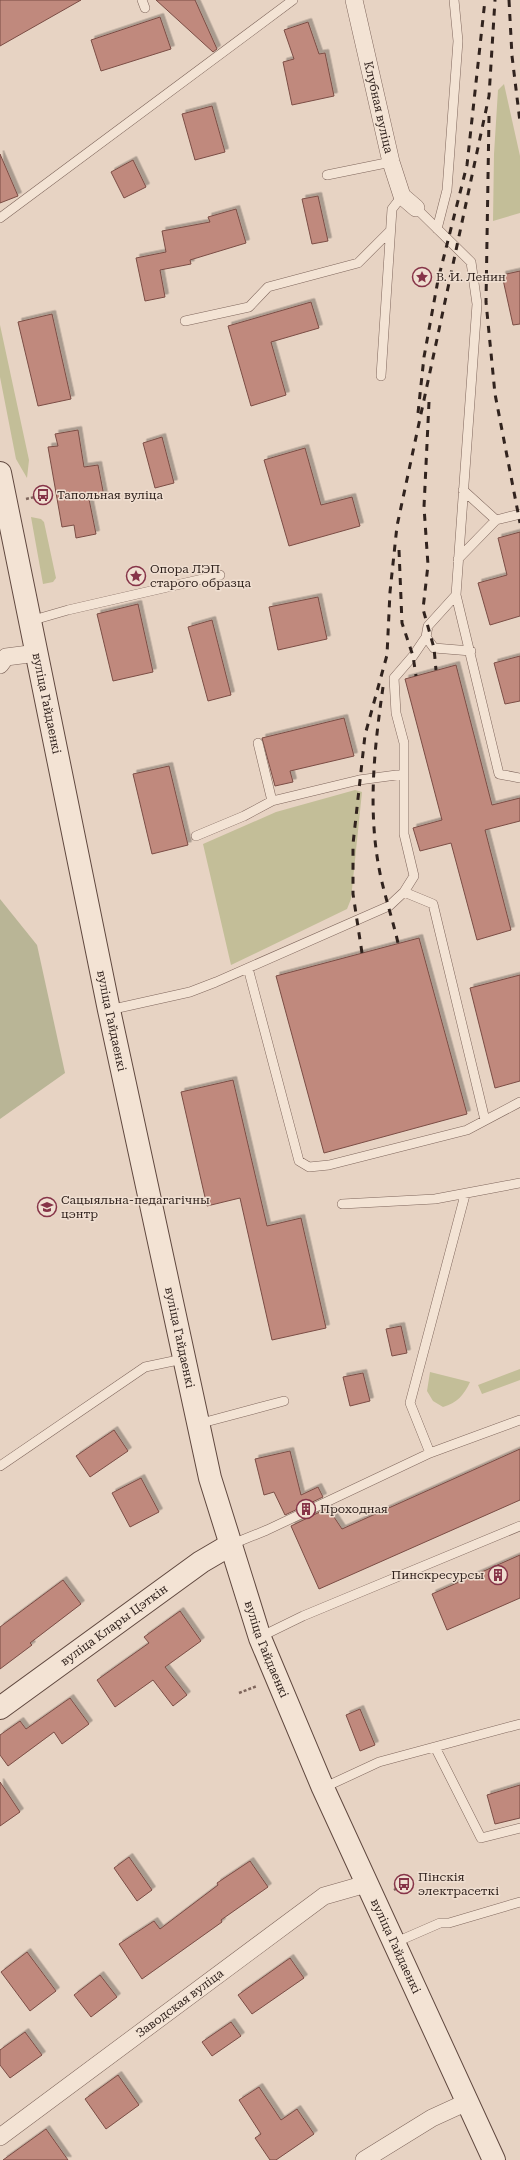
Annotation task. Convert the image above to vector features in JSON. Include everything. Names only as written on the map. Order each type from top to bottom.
[{"type":"street","name":"Клубная вуліца","points":[[354,0],[391,162],[402,196]]},
{"type":"street","points":[[402,196],[416,208]]},
{"type":"street","name":"вуліца Гайдаенкі","points":[[0,472],[109,1010],[183,1359],[197,1424],[230,1545],[260,1638],[323,1788],[393,1944],[494,2160]]},
{"type":"street","points":[[0,665],[6,657],[37,653]]},
{"type":"street","name":"вуліца Клары Цэткін","points":[[0,1708],[201,1562],[230,1545]]},
{"type":"street","name":"Заводская вуліца","points":[[0,2137],[324,1896],[366,1884]]},
{"type":"street","points":[[364,2160],[432,2118],[466,2102]]},
{"type":"lane","points":[[0,218],[294,0]]},
{"type":"lane","points":[[437,229],[448,182],[458,41],[454,0]]},
{"type":"lane","points":[[327,175],[391,162]]},
{"type":"lane","points":[[381,376],[392,209],[402,196]]},
{"type":"lane","points":[[416,208],[471,262],[477,304],[456,594],[471,651],[499,774],[520,778]]},
{"type":"lane","points":[[185,321],[249,307],[268,287],[358,263],[390,231]]},
{"type":"lane","points":[[463,490],[496,520]]},
{"type":"lane","points":[[458,559],[496,520],[520,514]]},
{"type":"lane","points":[[30,621],[68,610],[220,575]]},
{"type":"lane","points":[[109,1010],[190,992],[389,906],[404,892],[414,876],[404,834],[404,743],[396,713],[394,678],[413,656],[426,637],[428,626],[456,594]]},
{"type":"lane","points":[[426,637],[434,648],[471,651]]},
{"type":"lane","points":[[258,742],[272,801]]},
{"type":"lane","points":[[196,836],[244,816],[272,801],[360,780],[404,774]]},
{"type":"lane","points":[[404,892],[433,904],[485,1120]]},
{"type":"lane","points":[[248,968],[299,1161],[309,1167],[329,1165],[467,1130],[520,1102]]},
{"type":"lane","points":[[342,1204],[435,1199],[465,1195],[520,1184]]},
{"type":"lane","points":[[430,1453],[410,1403],[465,1195]]},
{"type":"lane","points":[[0,1466],[145,1367],[183,1359]]},
{"type":"lane","points":[[197,1424],[284,1402]]},
{"type":"lane","points":[[230,1545],[267,1530],[430,1453],[520,1420]]},
{"type":"lane","points":[[260,1638],[303,1616],[520,1526]]},
{"type":"lane","points":[[323,1788],[379,1762],[520,1724]]},
{"type":"lane","points":[[435,1747],[481,1838],[520,1828]]},
{"type":"lane","points":[[393,1944],[440,1923],[449,1923],[520,1902]]},
{"type":"shaded area","points":[[504,84],[520,156],[520,213],[493,221],[494,154],[498,90]]},
{"type":"shaded area","points":[[0,325],[29,460],[27,478],[16,459],[0,377]]},
{"type":"shaded area","points":[[31,517],[41,519],[44,522],[56,578],[53,582],[43,584]]},
{"type":"shaded area","points":[[355,790],[362,792],[351,899],[347,909],[231,965],[203,844],[276,812]]},
{"type":"shaded area","points":[[0,899],[37,945],[65,1073],[0,1119]]},
{"type":"shaded area","points":[[520,1369],[520,1380],[482,1394],[478,1385]]},
{"type":"shaded area","points":[[430,1372],[470,1382],[460,1398],[443,1407],[433,1401],[427,1391]]},
{"type":"building","points":[[0,0],[81,0],[0,46]]},
{"type":"building","points":[[156,0],[195,0],[217,49],[213,52]]},
{"type":"building","points":[[160,17],[171,49],[101,71],[91,40]]},
{"type":"building","points":[[308,22],[319,54],[325,53],[334,96],[292,105],[283,62],[294,59],[284,30]]},
{"type":"building","points":[[212,106],[225,152],[195,160],[182,114]]},
{"type":"building","points":[[0,154],[18,196],[0,203]]},
{"type":"building","points":[[133,160],[146,187],[124,198],[111,172]]},
{"type":"building","points":[[318,196],[328,241],[312,244],[302,199]]},
{"type":"building","points":[[236,209],[246,243],[190,260],[191,264],[160,270],[165,297],[145,301],[136,258],[166,252],[162,231],[210,222],[208,217]]},
{"type":"building","points":[[520,271],[520,324],[513,325],[502,275]]},
{"type":"building","points":[[311,302],[319,328],[271,342],[286,395],[251,406],[228,326]]},
{"type":"building","points":[[52,314],[71,399],[38,406],[18,322]]},
{"type":"building","points":[[78,430],[84,467],[98,465],[104,496],[89,499],[96,534],[76,538],[74,525],[62,527],[48,447],[58,446],[55,434]]},
{"type":"building","points":[[162,437],[174,483],[155,488],[143,443]]},
{"type":"building","points":[[305,448],[321,505],[352,497],[360,526],[289,546],[264,460]]},
{"type":"building","points":[[520,532],[520,616],[490,625],[478,583],[507,575],[498,538]]},
{"type":"building","points":[[318,597],[327,639],[278,650],[269,607]]},
{"type":"building","points":[[138,604],[153,672],[113,681],[97,614]]},
{"type":"building","points":[[212,620],[231,695],[208,701],[188,627]]},
{"type":"building","points":[[520,656],[520,701],[505,704],[494,663]]},
{"type":"building","points":[[456,665],[492,805],[520,798],[520,821],[485,830],[511,930],[477,940],[451,843],[420,851],[413,828],[442,820],[405,679]]},
{"type":"building","points":[[344,718],[354,756],[290,771],[293,782],[275,786],[262,738]]},
{"type":"building","points":[[169,766],[188,845],[152,854],[133,774]]},
{"type":"building","points":[[419,938],[467,1114],[324,1153],[276,976]]},
{"type":"building","points":[[520,975],[520,1081],[495,1088],[470,988]]},
{"type":"building","points":[[233,1080],[267,1226],[301,1218],[326,1328],[272,1340],[240,1198],[207,1206],[181,1092]]},
{"type":"building","points":[[401,1326],[407,1353],[392,1356],[386,1329]]},
{"type":"building","points":[[363,1373],[370,1401],[350,1406],[343,1377]]},
{"type":"building","points":[[114,1430],[128,1451],[90,1477],[76,1456]]},
{"type":"building","points":[[520,1449],[520,1500],[319,1589],[291,1526],[328,1508],[342,1529]]},
{"type":"building","points":[[290,1451],[301,1495],[318,1487],[323,1497],[285,1515],[274,1492],[264,1495],[255,1459]]},
{"type":"building","points":[[141,1478],[159,1512],[130,1527],[112,1493]]},
{"type":"building","name":"Пинскресурсы","points":[[520,1555],[520,1598],[447,1630],[432,1594]]},
{"type":"building","points":[[63,1580],[81,1604],[30,1643],[32,1645],[0,1669],[0,1627]]},
{"type":"building","points":[[180,1611],[201,1641],[165,1667],[187,1695],[173,1706],[153,1680],[115,1707],[97,1680],[149,1643],[144,1637]]},
{"type":"building","points":[[70,1698],[89,1724],[62,1744],[54,1732],[8,1766],[0,1755],[0,1735],[20,1721],[26,1729]]},
{"type":"building","points":[[360,1709],[375,1745],[360,1751],[346,1715]]},
{"type":"building","points":[[0,1782],[20,1812],[0,1826]]},
{"type":"building","points":[[520,1785],[520,1818],[495,1824],[487,1795]]},
{"type":"building","points":[[129,1857],[152,1890],[137,1901],[114,1868]]},
{"type":"building","points":[[250,1861],[268,1887],[142,1979],[119,1944],[154,1921],[160,1929],[218,1885],[217,1883]]},
{"type":"building","points":[[27,1952],[56,1991],[30,2011],[1,1972]]},
{"type":"building","points":[[290,1958],[304,1978],[252,2014],[238,1995]]},
{"type":"building","points":[[100,1975],[117,1997],[91,2017],[74,1995]]},
{"type":"building","points":[[231,2022],[241,2036],[212,2056],[202,2042]]},
{"type":"building","points":[[25,2032],[42,2055],[10,2078],[0,2065],[0,2050]]},
{"type":"building","points":[[118,2075],[139,2105],[106,2129],[85,2099]]},
{"type":"building","points":[[259,2087],[281,2120],[297,2109],[314,2134],[276,2160],[270,2160],[255,2138],[261,2134],[239,2100]]},
{"type":"building","points":[[46,2129],[68,2160],[3,2160]]},
{"type":"railway","points":[[418,413],[424,357],[438,280],[467,165],[485,0]]},
{"type":"railway","points":[[362,953],[353,894],[353,844],[365,735],[387,655],[390,592],[397,526],[489,96],[495,0]]},
{"type":"railway","points":[[509,0],[512,56],[520,122]]},
{"type":"railway","points":[[489,116],[486,302],[495,394],[520,523]]},
{"type":"railway","points":[[429,402],[424,507],[428,565],[423,609],[434,648],[436,670]]},
{"type":"railway","points":[[399,550],[402,623],[413,656],[416,676]]},
{"type":"railway","points":[[383,687],[373,782],[374,830],[381,878],[398,943]]},
{"type":"place","name":"В. И. Ленин","points":[[422,277]]},
{"type":"place","name":"Тапольная вуліца","points":[[43,495]]},
{"type":"place","name":"Опора ЛЭП старого образца","points":[[136,576]]},
{"type":"place","name":"Сацыяльна-педагагічны цэнтр","points":[[47,1207]]},
{"type":"place","name":"Проходная","points":[[306,1509]]},
{"type":"place","name":"Пинскресурсы","points":[[498,1575]]},
{"type":"place","name":"Пінскія электрасеткі","points":[[404,1884]]}]
